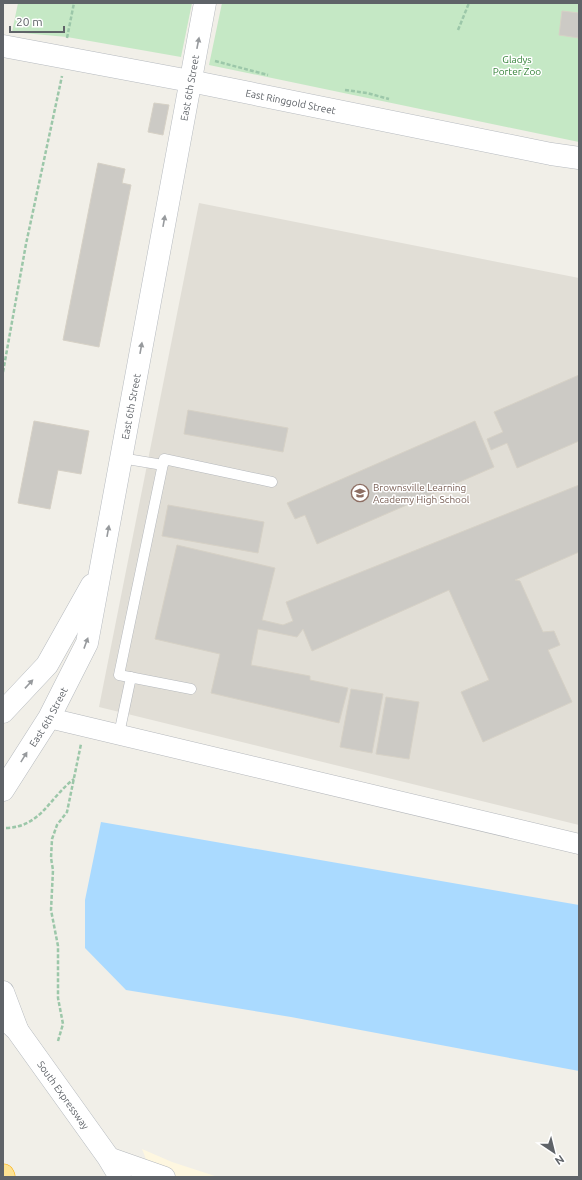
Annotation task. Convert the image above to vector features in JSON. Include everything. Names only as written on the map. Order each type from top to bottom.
[{"type":"main road","name":"East 6th Street","points":[[3,790],[49,718],[87,643],[190,81],[206,3]]},
{"type":"main road","name":"East Ringgold Street","points":[[3,46],[190,81],[551,154],[579,158]]},
{"type":"main road","points":[[3,712],[47,665],[101,570]]},
{"type":"main road","points":[[3,992],[10,1024]]},
{"type":"main road","name":"South Expressway","points":[[10,1024],[108,1157],[120,1177]]},
{"type":"street","points":[[49,718],[579,844]]},
{"type":"street","points":[[108,1157],[147,1172],[165,1177]]},
{"type":"lane","points":[[121,458],[162,466]]},
{"type":"lane","points":[[191,689],[119,675],[164,459],[272,482]]},
{"type":"lane","points":[[119,734],[131,677]]},
{"type":"path","points":[[3,372],[26,244],[66,58],[67,37],[74,3]]},
{"type":"path","points":[[458,30],[469,3]]},
{"type":"path","points":[[58,1041],[62,1024],[58,998],[58,946],[51,910],[53,870],[52,839],[57,825],[67,812],[82,743],[87,744]]},
{"type":"path","points":[[6,828],[20,828],[37,818],[54,796],[75,779]]},
{"type":"shaded area","name":"Brownsville Learning Academy High School","points":[[199,203],[579,278],[579,825],[99,707]]},
{"type":"shaded area","points":[[142,1149],[172,1162],[218,1177],[153,1177]]},
{"type":"green space","points":[[18,3],[192,3],[181,57],[67,37],[12,32]]},
{"type":"green space","name":"Gladys Porter Zoo","points":[[222,3],[579,3],[579,142],[209,65]]},
{"type":"water","points":[[101,822],[579,905],[579,1071],[291,1017],[126,990],[85,948],[85,900]]},
{"type":"building","points":[[562,11],[579,13],[579,38],[559,35]]},
{"type":"building","points":[[154,103],[169,105],[163,135],[148,132]]},
{"type":"building","points":[[98,163],[125,169],[122,183],[131,185],[99,347],[63,340]]},
{"type":"building","points":[[579,375],[579,441],[517,468],[507,443],[491,450],[487,439],[503,432],[494,412]]},
{"type":"building","points":[[188,410],[288,428],[283,452],[184,434]]},
{"type":"building","points":[[34,421],[89,431],[81,474],[58,470],[50,509],[18,503]]},
{"type":"building","points":[[475,421],[494,467],[317,544],[305,515],[295,519],[287,503]]},
{"type":"building","points":[[579,485],[579,552],[515,580],[520,581],[543,632],[554,631],[560,645],[548,650],[572,702],[483,742],[461,692],[489,680],[449,590],[312,651],[303,629],[297,637],[258,629],[251,665],[310,676],[310,680],[348,688],[339,723],[211,693],[220,654],[155,639],[177,545],[275,568],[262,620],[283,625],[293,621],[286,602]]},
{"type":"building","points":[[168,505],[264,522],[258,553],[162,536]]},
{"type":"building","points":[[351,689],[383,694],[372,753],[340,747]]},
{"type":"building","points":[[386,697],[419,702],[409,759],[376,754]]},
{"type":"place","name":"Brownsville Learning Academy High School","points":[[360,493]]}]
